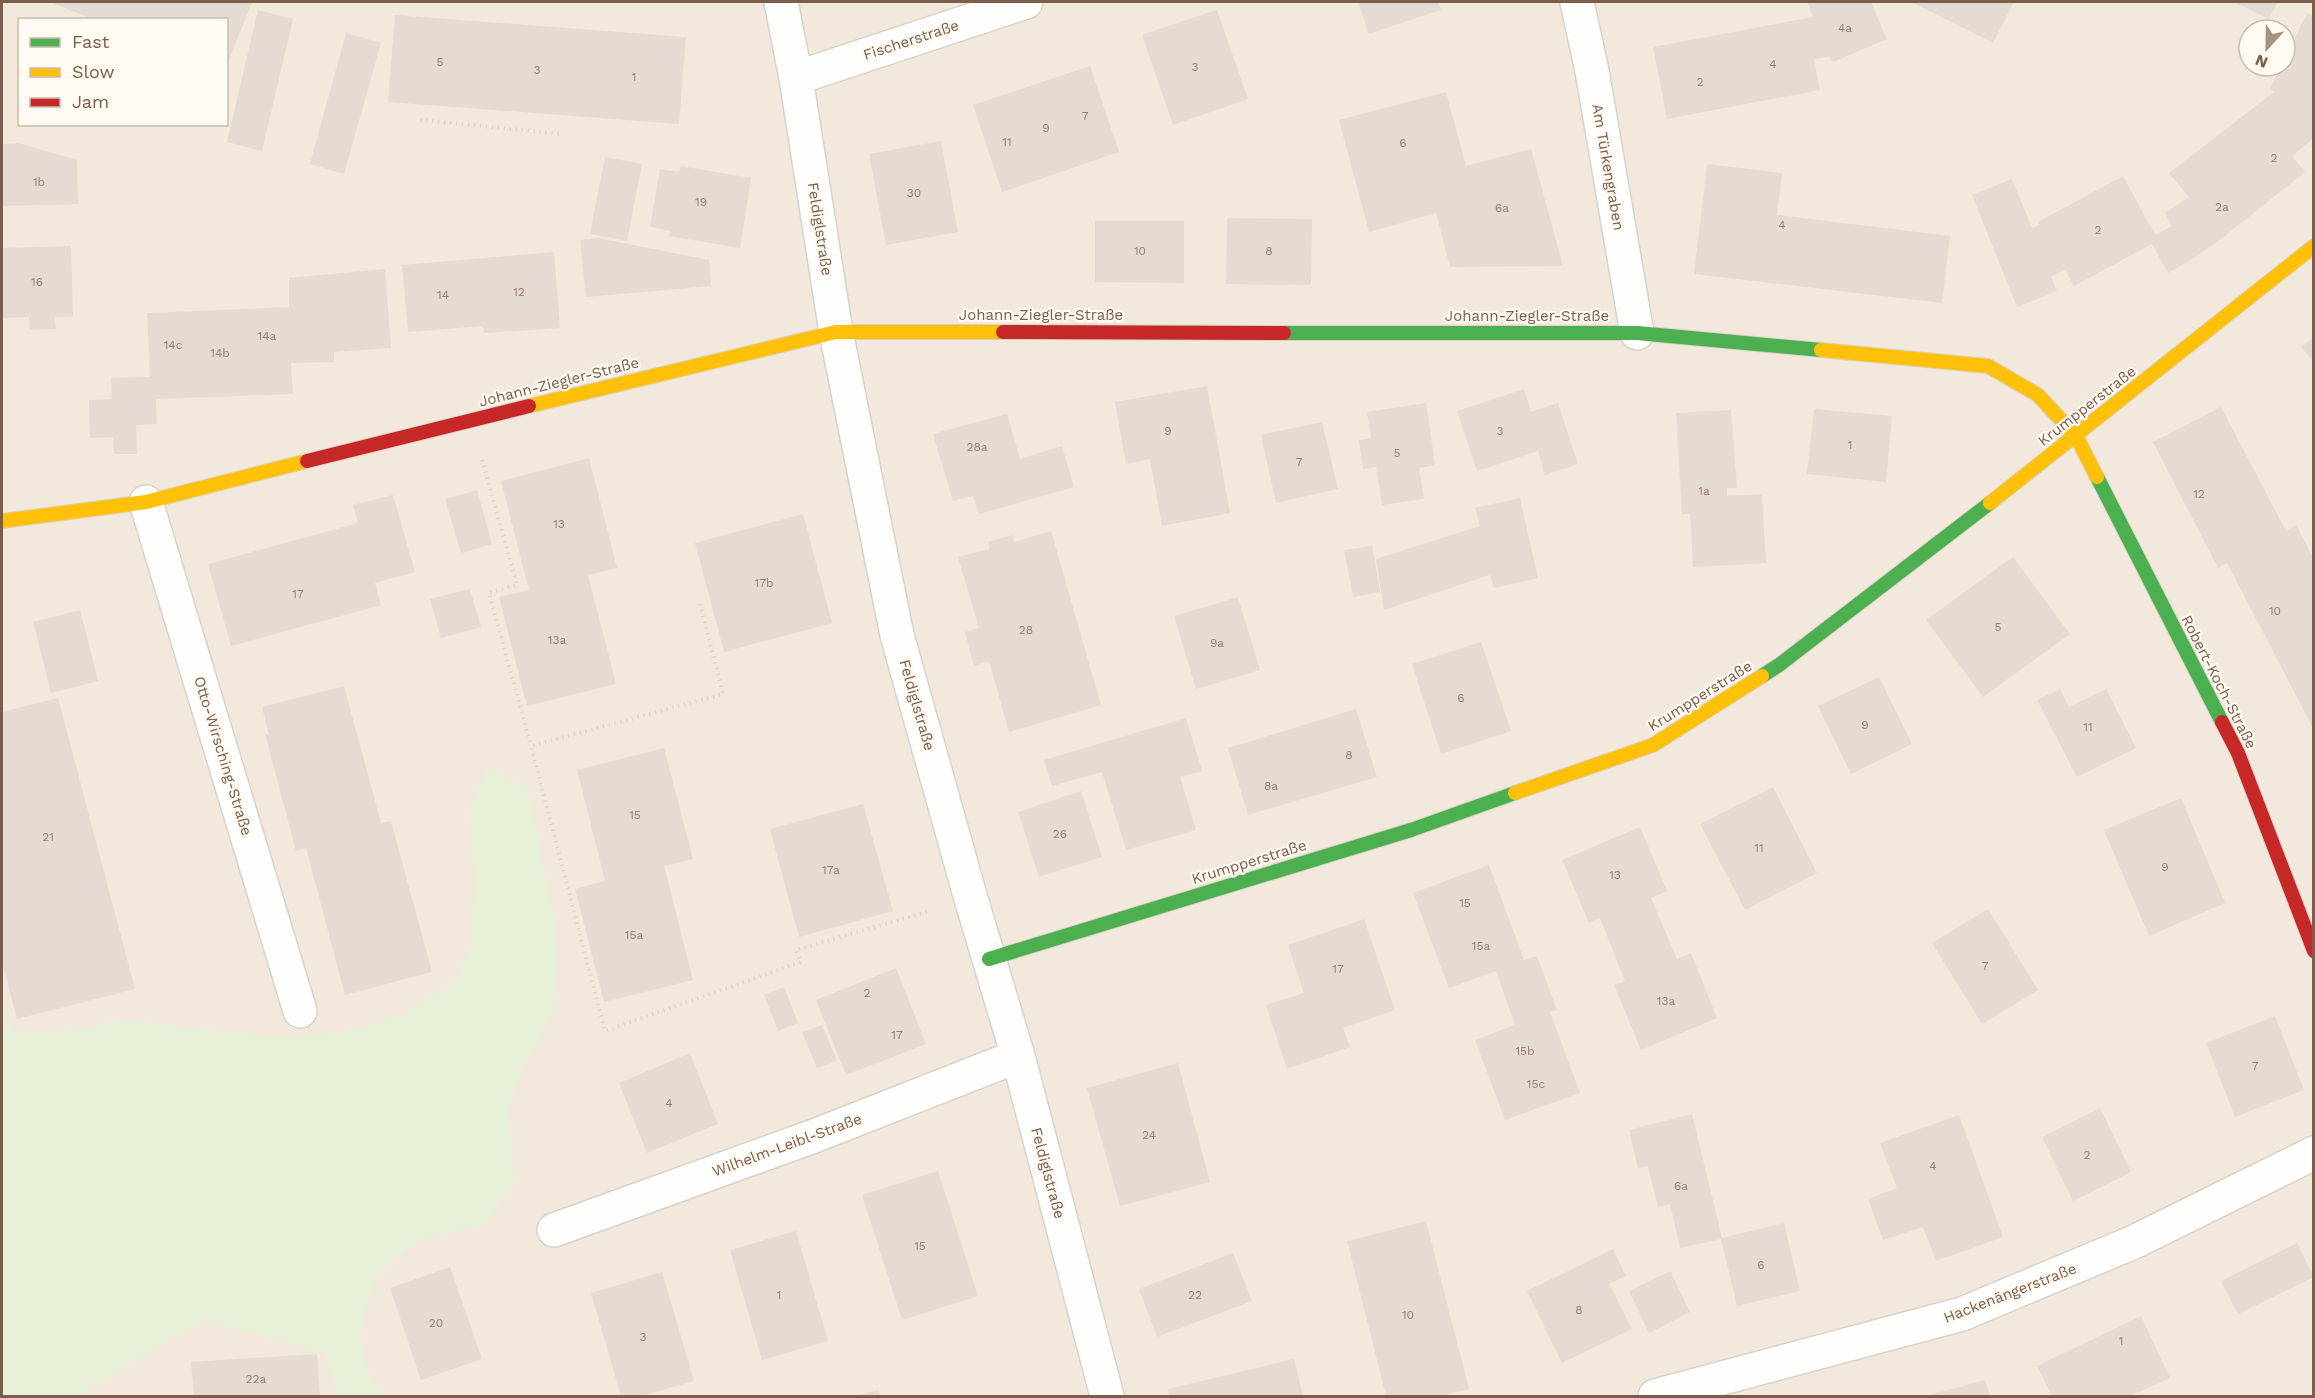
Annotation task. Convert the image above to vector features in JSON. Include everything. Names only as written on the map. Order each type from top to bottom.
[{"type":"street","name":"Feldiglstraße","points":[[781,2],[796,78],[836,332],[897,634],[971,899],[1018,1056],[1107,1396]]},
{"type":"street","name":"Fischerstraße","points":[[796,78],[1026,2]]},
{"type":"street","name":"Am Türkengraben","points":[[1577,2],[1592,71],[1637,333]]},
{"type":"street","name":"Krumpperstraße","points":[[989,959],[1411,830],[1653,745],[1779,665],[2076,436],[2313,246]]},
{"type":"street","name":"Johann-Ziegler-Straße","points":[[2,521],[146,502],[471,420],[836,332],[1637,333],[1988,366],[2038,395],[2076,436]]},
{"type":"street","name":"Robert-Koch-Straße","points":[[2076,436],[2238,753],[2313,951]]},
{"type":"street","name":"Otto-Wirsching-Straße","points":[[146,502],[300,1011]]},
{"type":"street","name":"Wilhelm-Leibl-Straße","points":[[554,1230],[814,1136],[1018,1056]]},
{"type":"street","name":"Hackenängerstraße","points":[[1655,1396],[1962,1314],[2134,1242],[2313,1153]]},
{"type":"path","points":[[420,120],[563,134]]},
{"type":"path","points":[[471,420],[517,585],[489,593],[605,1031],[801,962],[796,950],[971,899]]},
{"type":"path","points":[[531,746],[723,694],[700,604]]},
{"type":"shaded area","points":[[2,2],[2313,2],[2313,1396],[2,1396]]},
{"type":"green space","points":[[487,768],[528,790],[553,913],[557,968],[551,1015],[521,1071],[510,1103],[513,1185],[484,1224],[420,1239],[378,1273],[368,1299],[360,1336],[367,1370],[380,1396],[339,1396],[325,1355],[206,1321],[151,1350],[81,1396],[2,1396],[2,1015],[13,1033],[59,1032],[127,1020],[211,1031],[287,1037],[342,1033],[395,1017],[453,985],[472,945],[474,878],[471,808]]},
{"type":"building","points":[[50,2],[252,2],[228,62],[228,18],[90,18]]},
{"type":"building","points":[[1358,2],[1438,2],[1441,10],[1369,34]]},
{"type":"building","points":[[1807,2],[1871,2],[1887,39],[1833,62],[1830,57],[1814,59],[1820,90],[1667,119],[1653,47],[1813,17]]},
{"type":"building","points":[[1911,2],[2014,2],[1993,43]]},
{"type":"building","points":[[2234,2],[2278,2],[2270,18]]},
{"type":"building","points":[[258,10],[293,19],[262,151],[227,142]]},
{"type":"building","points":[[1217,10],[1248,99],[1173,125],[1142,35]]},
{"type":"building","points":[[2307,13],[2314,17],[2314,106],[2311,110],[2314,112],[2314,138],[2292,156],[2305,172],[2221,239],[2168,273],[2152,244],[2074,286],[2065,270],[2051,277],[2057,291],[2017,307],[1972,195],[2012,179],[2032,228],[2040,225],[2038,222],[2123,176],[2155,235],[2172,226],[2165,213],[2189,197],[2169,173],[2274,92],[2270,89],[2275,78],[2297,78],[2297,33]]},
{"type":"building","points":[[395,15],[686,37],[679,124],[388,102]]},
{"type":"building","points":[[346,33],[381,43],[344,174],[310,164]]},
{"type":"building","points":[[1090,66],[1119,152],[1002,192],[973,105]]},
{"type":"building","points":[[1446,92],[1466,166],[1531,149],[1563,266],[1450,267],[1436,213],[1369,232],[1339,120]]},
{"type":"building","points":[[941,141],[958,232],[886,245],[869,154]]},
{"type":"building","points":[[18,143],[77,160],[78,204],[2,206],[2,144]]},
{"type":"building","points":[[605,157],[642,164],[627,241],[590,234]]},
{"type":"building","points":[[1707,164],[1782,173],[1777,215],[1950,236],[1942,303],[1694,274]]},
{"type":"building","points":[[681,166],[751,178],[740,248],[669,236],[670,231],[650,227],[660,169],[679,172]]},
{"type":"building","points":[[1227,218],[1312,219],[1311,285],[1226,284]]},
{"type":"building","points":[[1095,221],[1184,221],[1184,283],[1095,282]]},
{"type":"building","points":[[598,238],[709,260],[711,286],[586,297],[580,240]]},
{"type":"building","points":[[71,246],[73,316],[55,317],[56,329],[29,330],[29,317],[2,318],[2,248]]},
{"type":"building","points":[[554,252],[560,328],[484,333],[483,326],[408,332],[402,265]]},
{"type":"building","points":[[385,269],[391,348],[334,352],[334,362],[291,363],[293,394],[156,399],[157,424],[136,425],[137,454],[114,454],[113,437],[90,438],[89,400],[112,399],[111,378],[150,377],[147,313],[289,307],[289,278]]},
{"type":"building","points":[[2314,337],[2314,363],[2301,347]]},
{"type":"building","points":[[1207,386],[1230,513],[1162,526],[1150,459],[1126,464],[1115,402]]},
{"type":"building","points":[[1524,389],[1531,412],[1558,403],[1578,464],[1545,475],[1538,451],[1477,471],[1457,411]]},
{"type":"building","points":[[1426,403],[1435,465],[1419,468],[1424,499],[1382,505],[1376,467],[1363,469],[1359,440],[1371,438],[1367,412]]},
{"type":"building","points":[[2221,407],[2286,531],[2296,525],[2314,559],[2314,730],[2227,563],[2218,568],[2153,442]]},
{"type":"building","points":[[1814,409],[1892,416],[1886,482],[1807,474]]},
{"type":"building","points":[[1731,410],[1737,488],[1727,488],[1727,496],[1762,494],[1766,563],[1693,567],[1690,514],[1682,514],[1676,413]]},
{"type":"building","points":[[1007,414],[1020,459],[1062,446],[1074,487],[979,514],[973,496],[953,501],[933,434]]},
{"type":"building","points":[[1322,422],[1338,489],[1276,503],[1261,435]]},
{"type":"building","points":[[589,458],[617,568],[588,575],[616,684],[527,706],[499,597],[529,590],[501,481]]},
{"type":"building","points":[[477,490],[492,544],[461,553],[445,499]]},
{"type":"building","points":[[393,495],[415,572],[375,583],[381,605],[231,646],[208,564],[358,523],[353,505]]},
{"type":"building","points":[[1520,498],[1538,578],[1494,588],[1490,575],[1384,610],[1376,559],[1480,526],[1475,508]]},
{"type":"building","points":[[803,514],[832,623],[724,652],[695,543]]},
{"type":"building","points":[[1051,531],[1101,705],[1009,732],[989,661],[974,666],[965,632],[979,628],[958,557],[990,549],[988,542],[1013,535],[1014,542]]},
{"type":"building","points":[[1372,546],[1380,592],[1353,597],[1344,550]]},
{"type":"building","points":[[2013,557],[2070,634],[1983,697],[1926,620]]},
{"type":"building","points":[[470,589],[481,627],[441,638],[430,599]]},
{"type":"building","points":[[1238,597],[1260,670],[1196,689],[1174,616]]},
{"type":"building","points":[[80,610],[98,681],[51,693],[33,622]]},
{"type":"building","points":[[1481,642],[1511,731],[1441,754],[1412,664]]},
{"type":"building","points":[[1879,677],[1912,744],[1851,774],[1818,706]]},
{"type":"building","points":[[344,686],[381,823],[391,821],[432,972],[345,995],[306,848],[296,851],[265,734],[269,734],[262,707]]},
{"type":"building","points":[[2060,689],[2069,707],[2106,689],[2136,748],[2077,777],[2037,700]]},
{"type":"building","points":[[58,698],[135,989],[17,1019],[2,962],[2,712]]},
{"type":"building","points":[[1356,709],[1377,777],[1248,815],[1228,748]]},
{"type":"building","points":[[1186,718],[1202,771],[1180,777],[1196,830],[1126,850],[1102,772],[1052,786],[1044,760]]},
{"type":"building","points":[[664,748],[693,859],[664,866],[693,980],[604,1002],[575,889],[605,881],[577,770]]},
{"type":"building","points":[[1773,787],[1817,873],[1745,910],[1700,824]]},
{"type":"building","points":[[1081,791],[1102,857],[1039,877],[1018,812]]},
{"type":"building","points":[[2181,798],[2225,903],[2149,936],[2104,830]]},
{"type":"building","points":[[863,804],[893,911],[799,937],[770,829]]},
{"type":"building","points":[[1640,827],[1667,891],[1651,898],[1677,959],[1691,953],[1717,1018],[1641,1050],[1614,985],[1625,981],[1600,918],[1589,923],[1562,860]]},
{"type":"building","points":[[1489,865],[1524,960],[1537,956],[1557,1010],[1550,1012],[1580,1093],[1505,1120],[1475,1040],[1515,1025],[1496,971],[1449,988],[1413,893]]},
{"type":"building","points":[[1988,909],[2038,990],[1982,1024],[1932,943]]},
{"type":"building","points":[[1364,919],[1395,1010],[1343,1028],[1350,1047],[1287,1069],[1266,1005],[1304,993],[1288,945]]},
{"type":"building","points":[[896,968],[926,1044],[846,1075],[816,1000]]},
{"type":"building","points":[[784,987],[798,1023],[778,1031],[764,995]]},
{"type":"building","points":[[2275,1016],[2304,1090],[2235,1117],[2206,1043]]},
{"type":"building","points":[[822,1025],[837,1061],[817,1068],[802,1032]]},
{"type":"building","points":[[690,1053],[718,1124],[647,1153],[619,1083]]},
{"type":"building","points":[[1178,1063],[1210,1182],[1120,1206],[1087,1088]]},
{"type":"building","points":[[2100,1108],[2131,1172],[2073,1201],[2042,1137]]},
{"type":"building","points":[[1692,1114],[1722,1238],[1784,1223],[1800,1291],[1737,1306],[1721,1239],[1680,1248],[1670,1204],[1658,1207],[1648,1166],[1638,1168],[1629,1130]]},
{"type":"building","points":[[1959,1115],[2003,1237],[1936,1261],[1923,1227],[1883,1240],[1868,1199],[1897,1188],[1880,1143]]},
{"type":"building","points":[[938,1171],[978,1296],[902,1320],[862,1195]]},
{"type":"building","points":[[1426,1221],[1469,1389],[1442,1396],[1386,1396],[1347,1241]]},
{"type":"building","points":[[796,1231],[828,1341],[762,1360],[730,1250]]},
{"type":"building","points":[[2297,1243],[2314,1277],[2238,1314],[2221,1281]]},
{"type":"building","points":[[1613,1249],[1626,1276],[1609,1284],[1632,1329],[1562,1363],[1527,1291]]},
{"type":"building","points":[[1233,1253],[1252,1301],[1157,1337],[1139,1289]]},
{"type":"building","points":[[450,1267],[482,1359],[421,1380],[390,1288]]},
{"type":"building","points":[[1670,1271],[1690,1312],[1649,1333],[1629,1291]]},
{"type":"building","points":[[662,1272],[694,1381],[641,1396],[621,1396],[591,1293]]},
{"type":"building","points":[[2141,1316],[2170,1378],[2130,1396],[2052,1396],[2037,1366]]},
{"type":"building","points":[[317,1354],[320,1396],[194,1396],[191,1362]]},
{"type":"building","points":[[1294,1359],[1303,1396],[1169,1396],[1168,1389]]},
{"type":"building","points":[[1985,1380],[1990,1396],[1926,1396]]},
{"type":"building","points":[[878,1390],[880,1396],[855,1396]]},
{"type":"traffic: fast","points":[[1284,333],[1637,333],[1821,350]]},
{"type":"traffic: fast","points":[[2097,477],[2222,722]]},
{"type":"traffic: fast","points":[[1762,676],[1990,503]]},
{"type":"traffic: fast","points":[[989,959],[1411,830],[1515,793]]},
{"type":"traffic: slow","points":[[1990,503],[2314,246]]},
{"type":"traffic: slow","points":[[529,406],[836,332],[1003,332]]},
{"type":"traffic: slow","points":[[1821,350],[1988,366],[2038,395],[2076,436],[2097,477]]},
{"type":"traffic: slow","points":[[2,521],[146,502],[307,461]]},
{"type":"traffic: slow","points":[[1515,793],[1653,745],[1762,676]]},
{"type":"traffic: jam","points":[[1003,332],[1284,333]]},
{"type":"traffic: jam","points":[[307,461],[529,406]]},
{"type":"traffic: jam","points":[[2222,722],[2238,753],[2314,951]]}]
